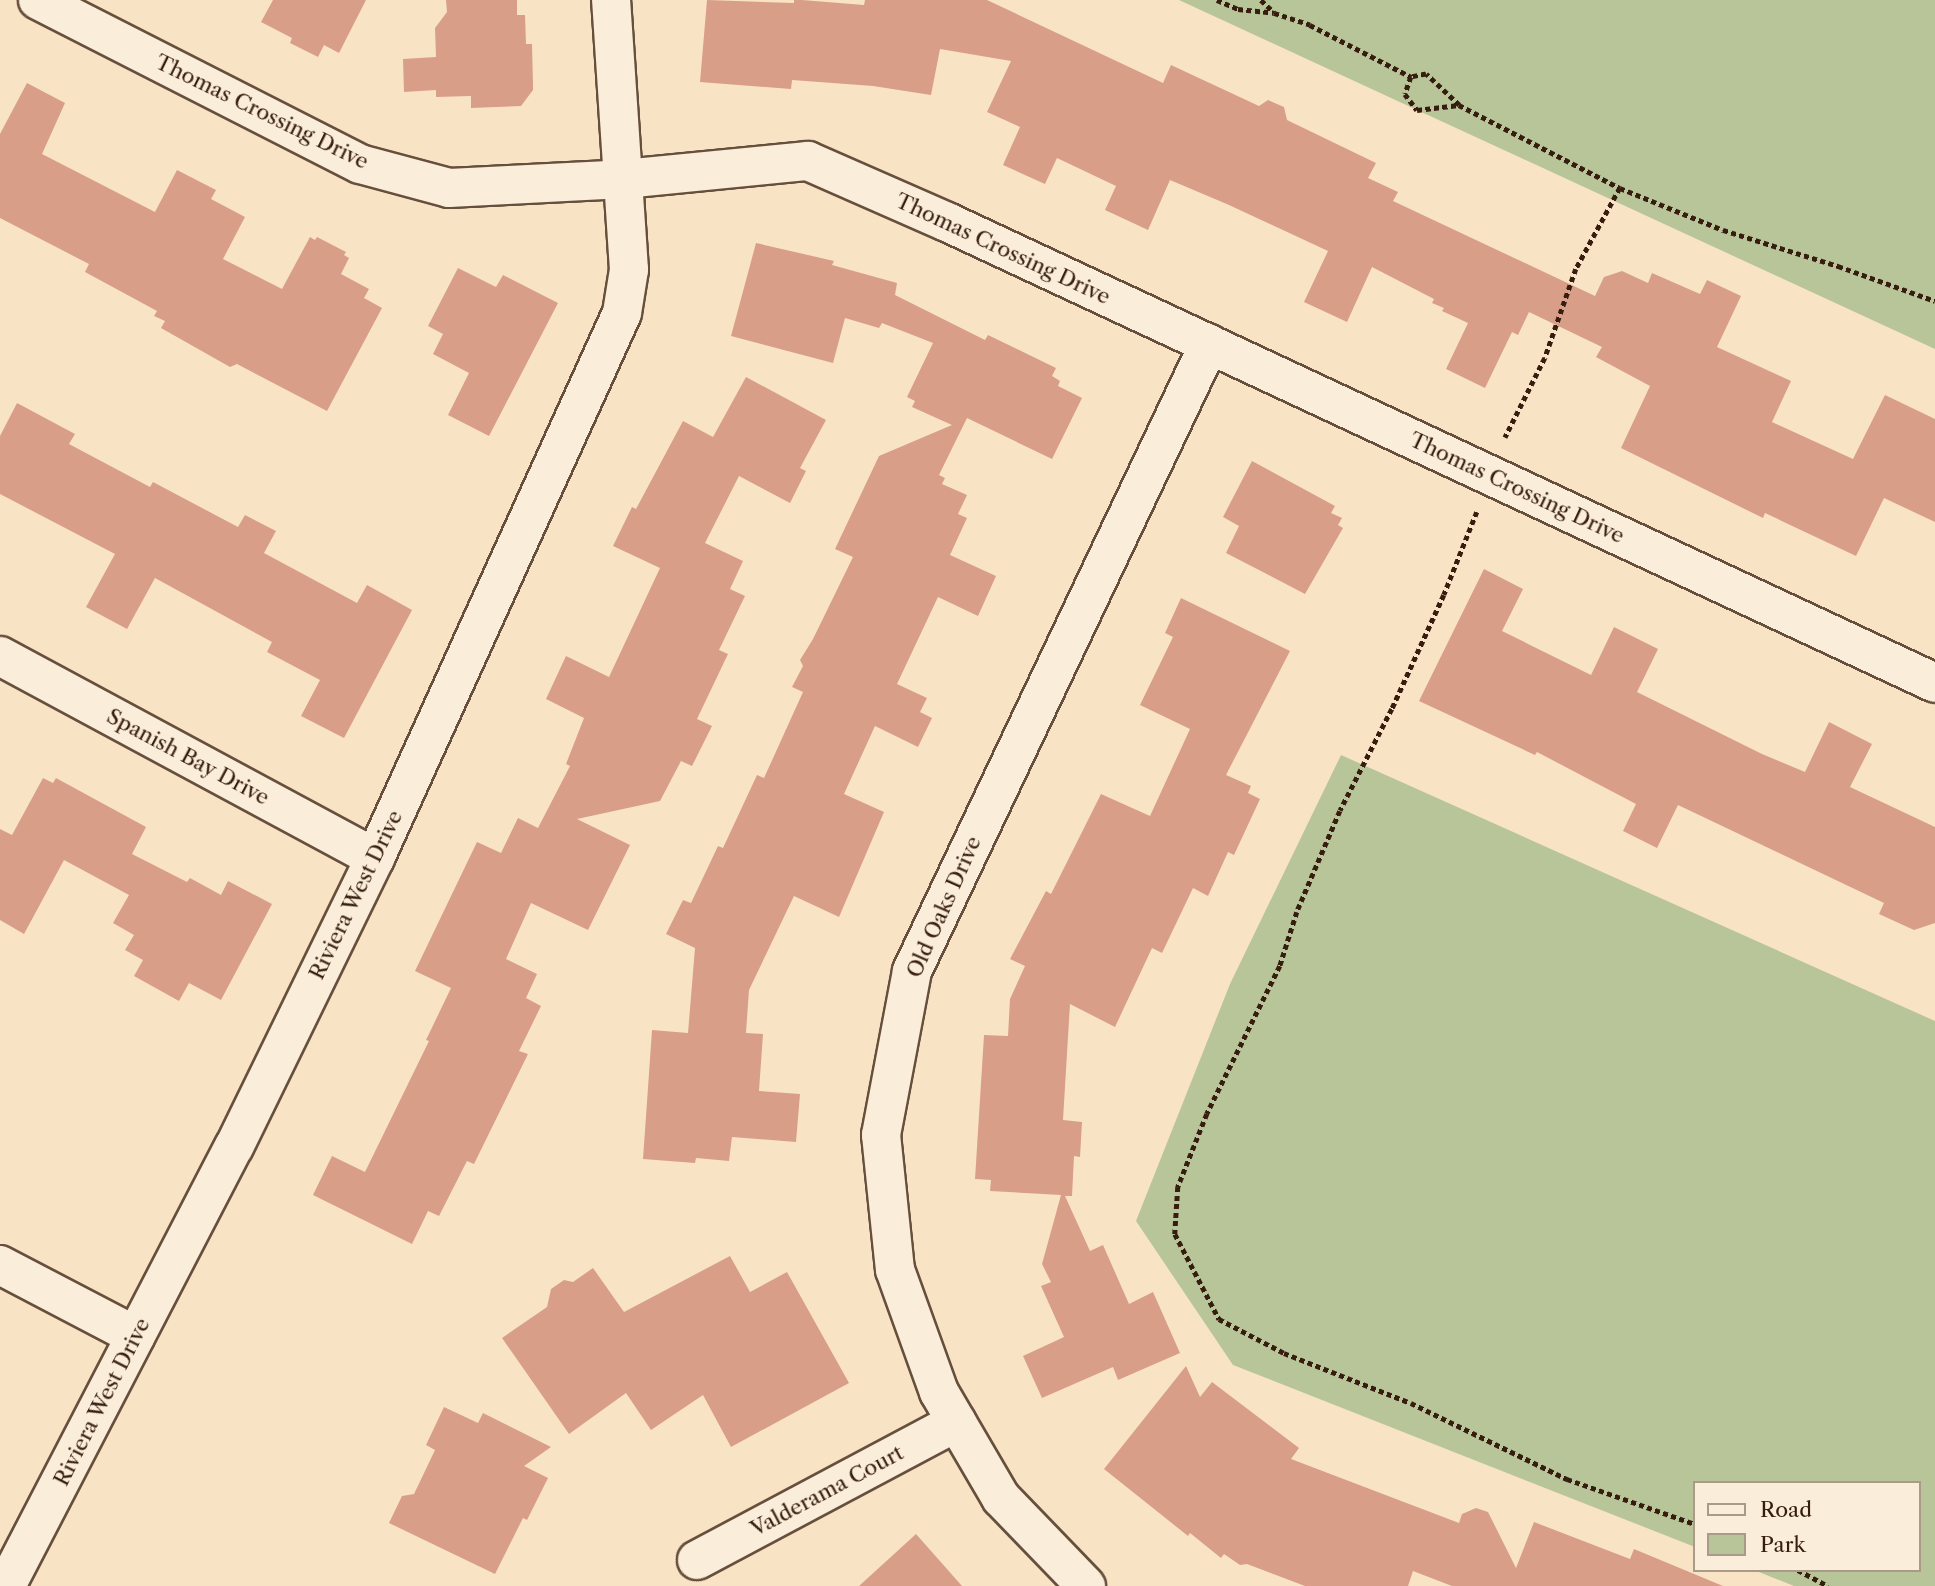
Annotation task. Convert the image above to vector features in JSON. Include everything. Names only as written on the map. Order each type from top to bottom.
[{"type":"street","name":"Thomas Crossing Drive","points":[[38,0],[360,164],[449,188],[624,179],[808,161],[1209,344],[1935,683]]},
{"type":"street","name":"Riviera West Drive","points":[[6,1586],[234,1147],[375,858],[622,313],[629,270],[611,0]]},
{"type":"street","name":"Old Oaks Drive","points":[[1086,1586],[1001,1498],[939,1392],[895,1270],[881,1135],[912,971],[1209,344]]},
{"type":"street","name":"Spanish Bay Drive","points":[[0,656],[375,858]]},
{"type":"street","points":[[0,1265],[136,1336]]},
{"type":"street","name":"Valderama Court","points":[[697,1560],[957,1422]]},
{"type":"path","points":[[1217,0],[1238,9],[1274,13],[1321,30],[1411,77],[1426,74],[1459,105],[1620,188],[1710,226],[1838,265],[1935,301]]},
{"type":"path","points":[[1261,0],[1274,13]]},
{"type":"path","points":[[1411,77],[1405,94],[1417,110],[1459,105]]},
{"type":"path","points":[[1504,441],[1545,358],[1576,269],[1620,188]]},
{"type":"path","points":[[1477,512],[1444,595],[1392,709],[1340,811],[1297,912],[1280,966],[1207,1114],[1178,1186],[1175,1234],[1219,1319],[1284,1353],[1411,1403],[1567,1479],[1694,1524]]},
{"type":"path","points":[[1802,1572],[1828,1586]]},
{"type":"green space","points":[[1179,0],[1935,0],[1935,349],[1417,110]]},
{"type":"green space","points":[[1341,755],[1935,1021],[1935,1586],[1794,1586],[1759,1572],[1921,1572],[1921,1481],[1694,1481],[1694,1547],[1233,1365],[1136,1221],[1230,984]]},
{"type":"building","points":[[273,0],[366,0],[339,53],[324,45],[318,57],[290,43],[292,38],[261,22]]},
{"type":"building","points":[[446,0],[517,0],[517,15],[525,15],[526,44],[532,44],[533,90],[521,106],[471,108],[471,96],[436,97],[436,90],[404,92],[403,59],[436,57],[435,28],[447,12]]},
{"type":"building","points":[[707,0],[794,3],[794,0],[802,0],[864,5],[865,0],[987,0],[1163,83],[1171,65],[1259,106],[1268,100],[1284,107],[1287,120],[1376,163],[1368,178],[1398,192],[1393,201],[1595,296],[1604,277],[1622,271],[1648,283],[1652,273],[1700,294],[1707,280],[1741,296],[1717,347],[1791,381],[1772,422],[1853,459],[1885,395],[1935,419],[1935,522],[1884,498],[1856,556],[1765,513],[1763,518],[1621,448],[1650,386],[1596,357],[1602,347],[1529,312],[1518,335],[1512,332],[1485,388],[1446,369],[1468,323],[1442,311],[1444,308],[1432,303],[1434,299],[1372,267],[1347,322],[1304,302],[1328,251],[1229,205],[1170,180],[1148,230],[1105,210],[1116,186],[1057,158],[1045,184],[1003,165],[1020,127],[987,112],[1011,61],[940,49],[931,95],[873,86],[792,80],[791,89],[700,82]]},
{"type":"building","points":[[27,83],[65,103],[42,154],[155,212],[177,170],[216,190],[211,199],[245,217],[223,259],[282,289],[310,237],[315,240],[317,237],[346,252],[344,255],[349,258],[341,274],[369,289],[364,298],[382,308],[327,411],[237,364],[230,367],[161,328],[165,321],[154,316],[157,311],[85,272],[89,264],[0,218],[0,134]]},
{"type":"building","points":[[756,243],[834,261],[832,265],[897,283],[895,295],[985,340],[988,335],[1056,368],[1052,376],[1060,381],[1058,386],[1082,398],[1052,459],[967,418],[939,475],[945,478],[942,484],[967,495],[958,514],[967,518],[950,555],[996,576],[978,616],[938,597],[897,684],[927,698],[920,712],[932,718],[918,747],[875,726],[844,794],[884,812],[839,917],[794,896],[749,990],[746,1033],[763,1034],[759,1091],[800,1094],[796,1142],[732,1137],[729,1161],[696,1158],[695,1163],[643,1159],[652,1030],[688,1033],[695,948],[666,934],[683,900],[691,903],[718,846],[723,848],[757,775],[764,778],[803,692],[792,687],[803,666],[800,660],[853,557],[835,549],[879,456],[952,425],[912,407],[915,401],[907,397],[933,343],[882,323],[879,328],[845,318],[833,363],[731,336]]},
{"type":"building","points":[[458,268],[496,287],[503,275],[558,303],[489,436],[448,415],[469,373],[433,354],[443,334],[428,326]]},
{"type":"building","points":[[746,377],[826,420],[800,468],[806,471],[790,503],[739,476],[705,543],[743,561],[730,589],[745,596],[719,650],[728,654],[697,719],[712,726],[692,766],[681,761],[660,801],[577,819],[630,845],[588,930],[531,903],[506,959],[537,974],[526,998],[541,1006],[519,1051],[528,1054],[474,1164],[467,1161],[439,1216],[428,1211],[412,1244],[313,1195],[332,1156],[365,1172],[429,1041],[426,1040],[451,988],[415,971],[477,842],[501,853],[518,818],[538,828],[570,766],[566,764],[584,718],[546,699],[566,656],[609,677],[660,568],[613,546],[632,507],[636,509],[683,421],[713,437]]},
{"type":"building","points":[[17,403],[75,434],[69,444],[150,487],[153,482],[238,527],[245,515],[276,531],[264,553],[357,603],[367,585],[412,610],[344,738],[301,716],[320,680],[267,652],[272,642],[155,578],[127,629],[86,607],[115,554],[0,494],[0,436]]},
{"type":"building","points":[[1252,461],[1335,506],[1331,513],[1342,518],[1338,525],[1343,528],[1305,594],[1226,553],[1239,526],[1223,517]]},
{"type":"building","points":[[1484,569],[1523,589],[1502,631],[1591,675],[1614,627],[1658,649],[1637,692],[1762,754],[1805,772],[1829,722],[1872,744],[1850,787],[1935,827],[1935,923],[1914,930],[1879,914],[1884,903],[1678,805],[1657,848],[1623,831],[1636,804],[1537,752],[1535,755],[1419,701]]},
{"type":"building","points":[[1181,598],[1290,651],[1226,775],[1251,786],[1248,793],[1260,799],[1234,855],[1228,852],[1208,896],[1193,888],[1162,953],[1152,948],[1115,1027],[1070,1004],[1063,1120],[1082,1122],[1080,1157],[1074,1156],[1072,1196],[1065,1196],[1090,1251],[1103,1245],[1129,1304],[1153,1292],[1180,1353],[1118,1380],[1113,1367],[1042,1398],[1023,1356],[1064,1337],[1041,1286],[1051,1282],[1042,1264],[1061,1195],[990,1191],[991,1180],[975,1179],[984,1035],[1008,1036],[1010,999],[1025,966],[1010,959],[1046,891],[1051,894],[1101,794],[1150,816],[1190,729],[1140,705],[1173,637],[1165,633]]},
{"type":"building","points":[[43,778],[53,783],[56,778],[146,827],[132,854],[187,882],[190,878],[221,895],[228,881],[272,904],[221,1000],[189,983],[179,1001],[134,976],[143,960],[125,950],[134,935],[113,923],[129,895],[64,860],[24,934],[0,920],[0,829],[12,835]]},
{"type":"building","points":[[730,1256],[750,1292],[787,1272],[849,1383],[731,1447],[703,1395],[651,1430],[626,1393],[569,1434],[502,1338],[547,1307],[551,1289],[564,1280],[573,1282],[593,1268],[624,1312]]},
{"type":"building","points":[[1186,1366],[1200,1397],[1212,1382],[1299,1448],[1291,1459],[1459,1523],[1462,1514],[1476,1508],[1488,1512],[1516,1568],[1534,1522],[1630,1559],[1634,1549],[1723,1586],[1452,1586],[1413,1571],[1408,1586],[1305,1586],[1247,1564],[1240,1565],[1224,1554],[1221,1558],[1190,1533],[1188,1536],[1104,1469]]},
{"type":"building","points":[[444,1407],[478,1423],[483,1413],[551,1447],[524,1466],[548,1478],[527,1520],[523,1518],[495,1574],[389,1523],[402,1496],[414,1494],[435,1450],[426,1445]]},
{"type":"building","points":[[916,1534],[962,1586],[859,1586]]}]
